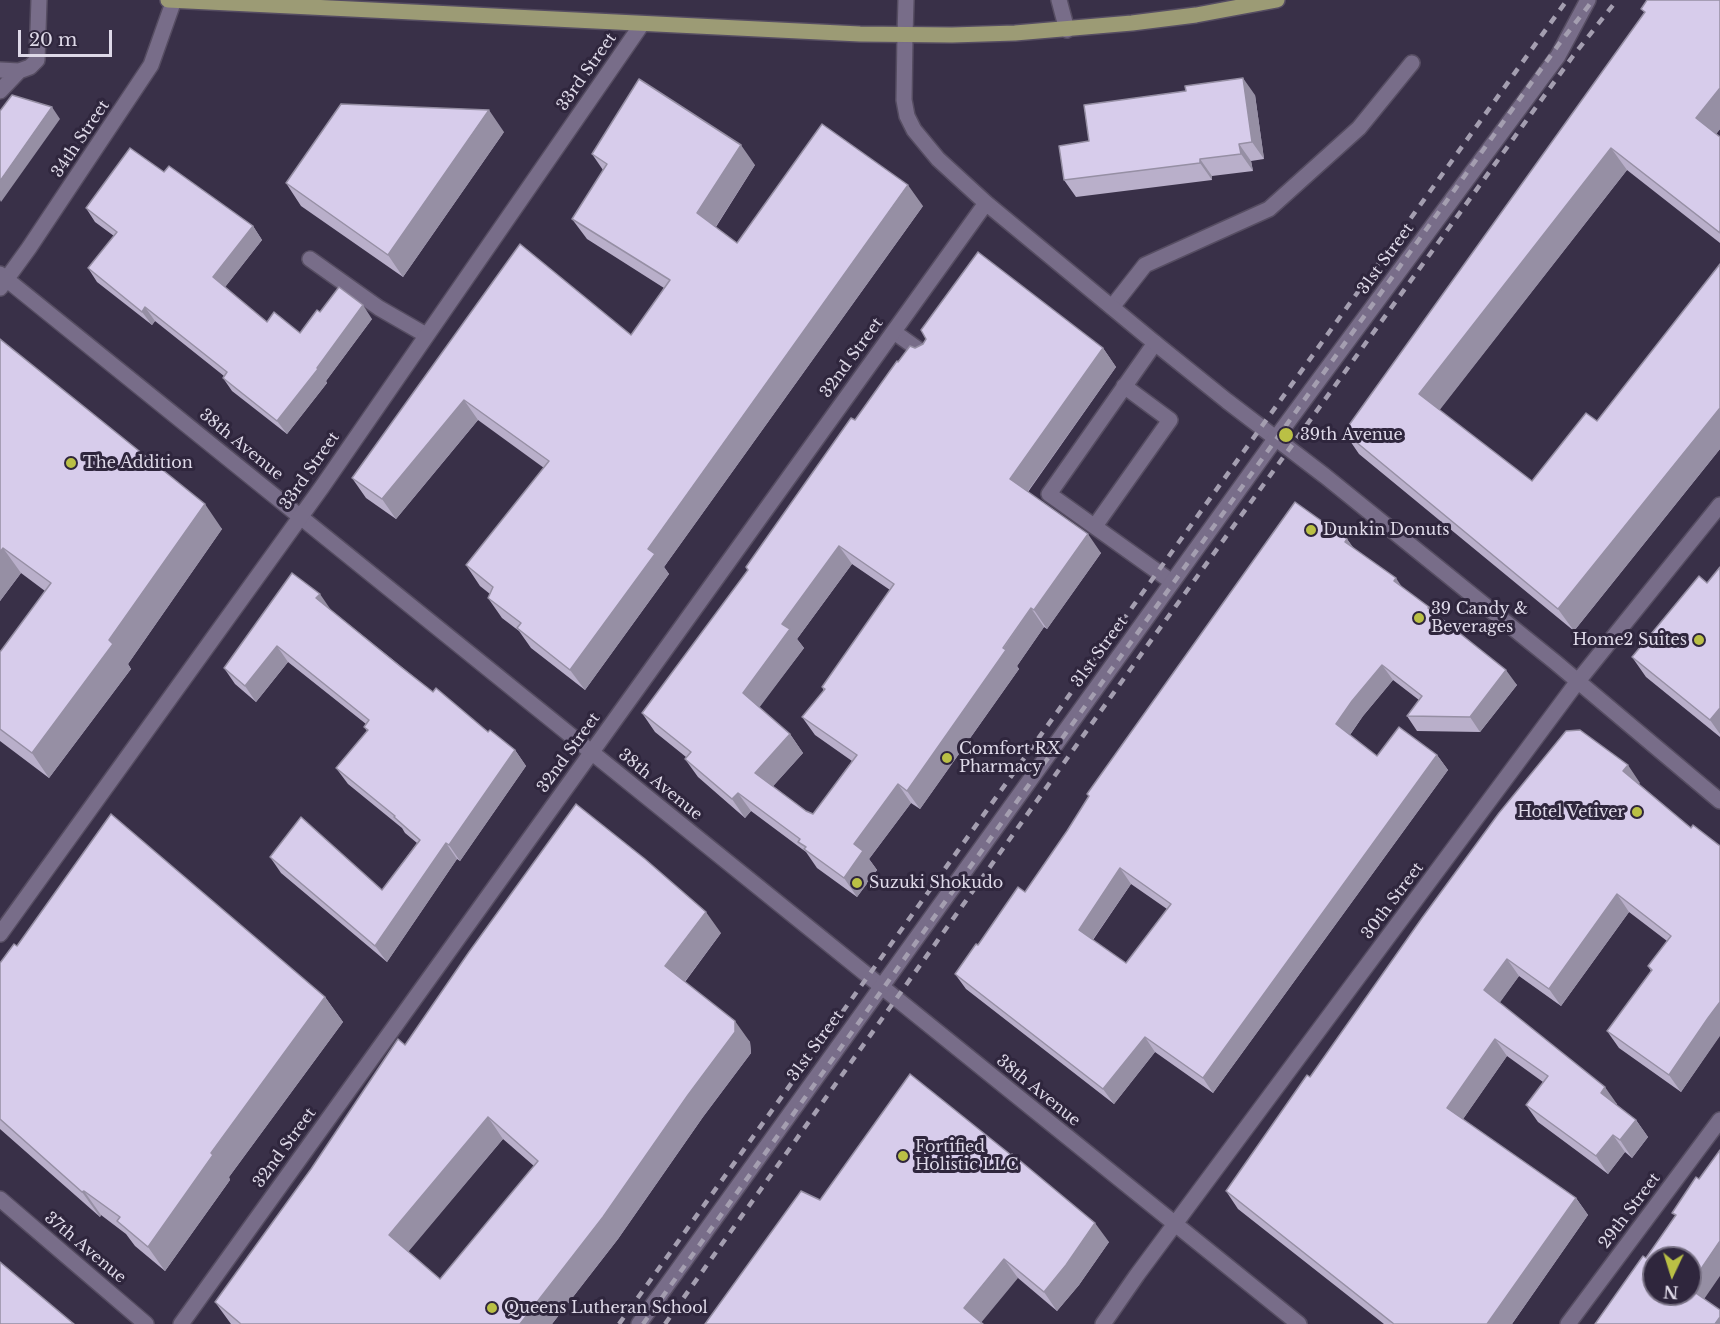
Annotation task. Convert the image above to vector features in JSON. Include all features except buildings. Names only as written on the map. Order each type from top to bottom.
[{"type":"main road","points":[[168,0],[642,24],[905,34],[1067,30],[1196,15],[1277,0]]},
{"type":"street","points":[[0,70],[19,71],[30,67],[37,60],[39,0]]},
{"type":"street","name":"34th Street","points":[[2,280],[151,65],[174,0]]},
{"type":"street","points":[[906,0],[904,100],[914,130],[938,159],[986,203],[1227,401],[1276,438],[1719,796]]},
{"type":"street","points":[[1059,0],[1067,30]]},
{"type":"street","name":"31st Street","points":[[639,1324],[1276,438],[1558,56],[1588,0]]},
{"type":"street","name":"33rd Street","points":[[0,934],[300,517],[642,24]]},
{"type":"street","points":[[1112,307],[1145,265],[1269,209],[1359,128],[1412,63]]},
{"type":"street","points":[[0,91],[19,71]]},
{"type":"street","name":"32nd Street","points":[[181,1324],[986,203]]},
{"type":"street","points":[[310,259],[379,308],[426,335]]},
{"type":"street","name":"38th Avenue","points":[[2,280],[300,517],[880,988],[1299,1324]]},
{"type":"street","points":[[894,332],[928,357]]},
{"type":"street","points":[[1155,342],[1049,494],[1172,582]]},
{"type":"street","points":[[1095,526],[1170,420],[1124,386]]},
{"type":"street","name":"30th Street","points":[[1103,1324],[1578,681],[1720,505]]},
{"type":"street","name":"29th Street","points":[[1568,1324],[1720,1120]]},
{"type":"street","name":"37th Avenue","points":[[0,1199],[146,1324]]},
{"type":"railway","points":[[619,1324],[1567,0]]},
{"type":"railway","points":[[643,1324],[1559,44],[1593,0]]},
{"type":"railway","points":[[665,1324],[1147,646],[1573,56],[1617,0]]},
{"type":"place","name":"39th Avenue","points":[[1286,435]]},
{"type":"place","name":"The Addition","points":[[71,463]]},
{"type":"place","name":"Dunkin Donuts","points":[[1311,530]]},
{"type":"place","name":"39 Candy & Beverages","points":[[1419,618]]},
{"type":"place","name":"Home2 Suites","points":[[1699,640]]},
{"type":"place","name":"Comfort RX Pharmacy","points":[[947,758]]},
{"type":"place","name":"Hotel Vetiver","points":[[1637,812]]},
{"type":"place","name":"Suzuki Shokudo","points":[[857,883]]},
{"type":"place","name":"Fortified Holistic LLC","points":[[903,1156]]},
{"type":"place","name":"Queens Lutheran School","points":[[492,1308]]}]
